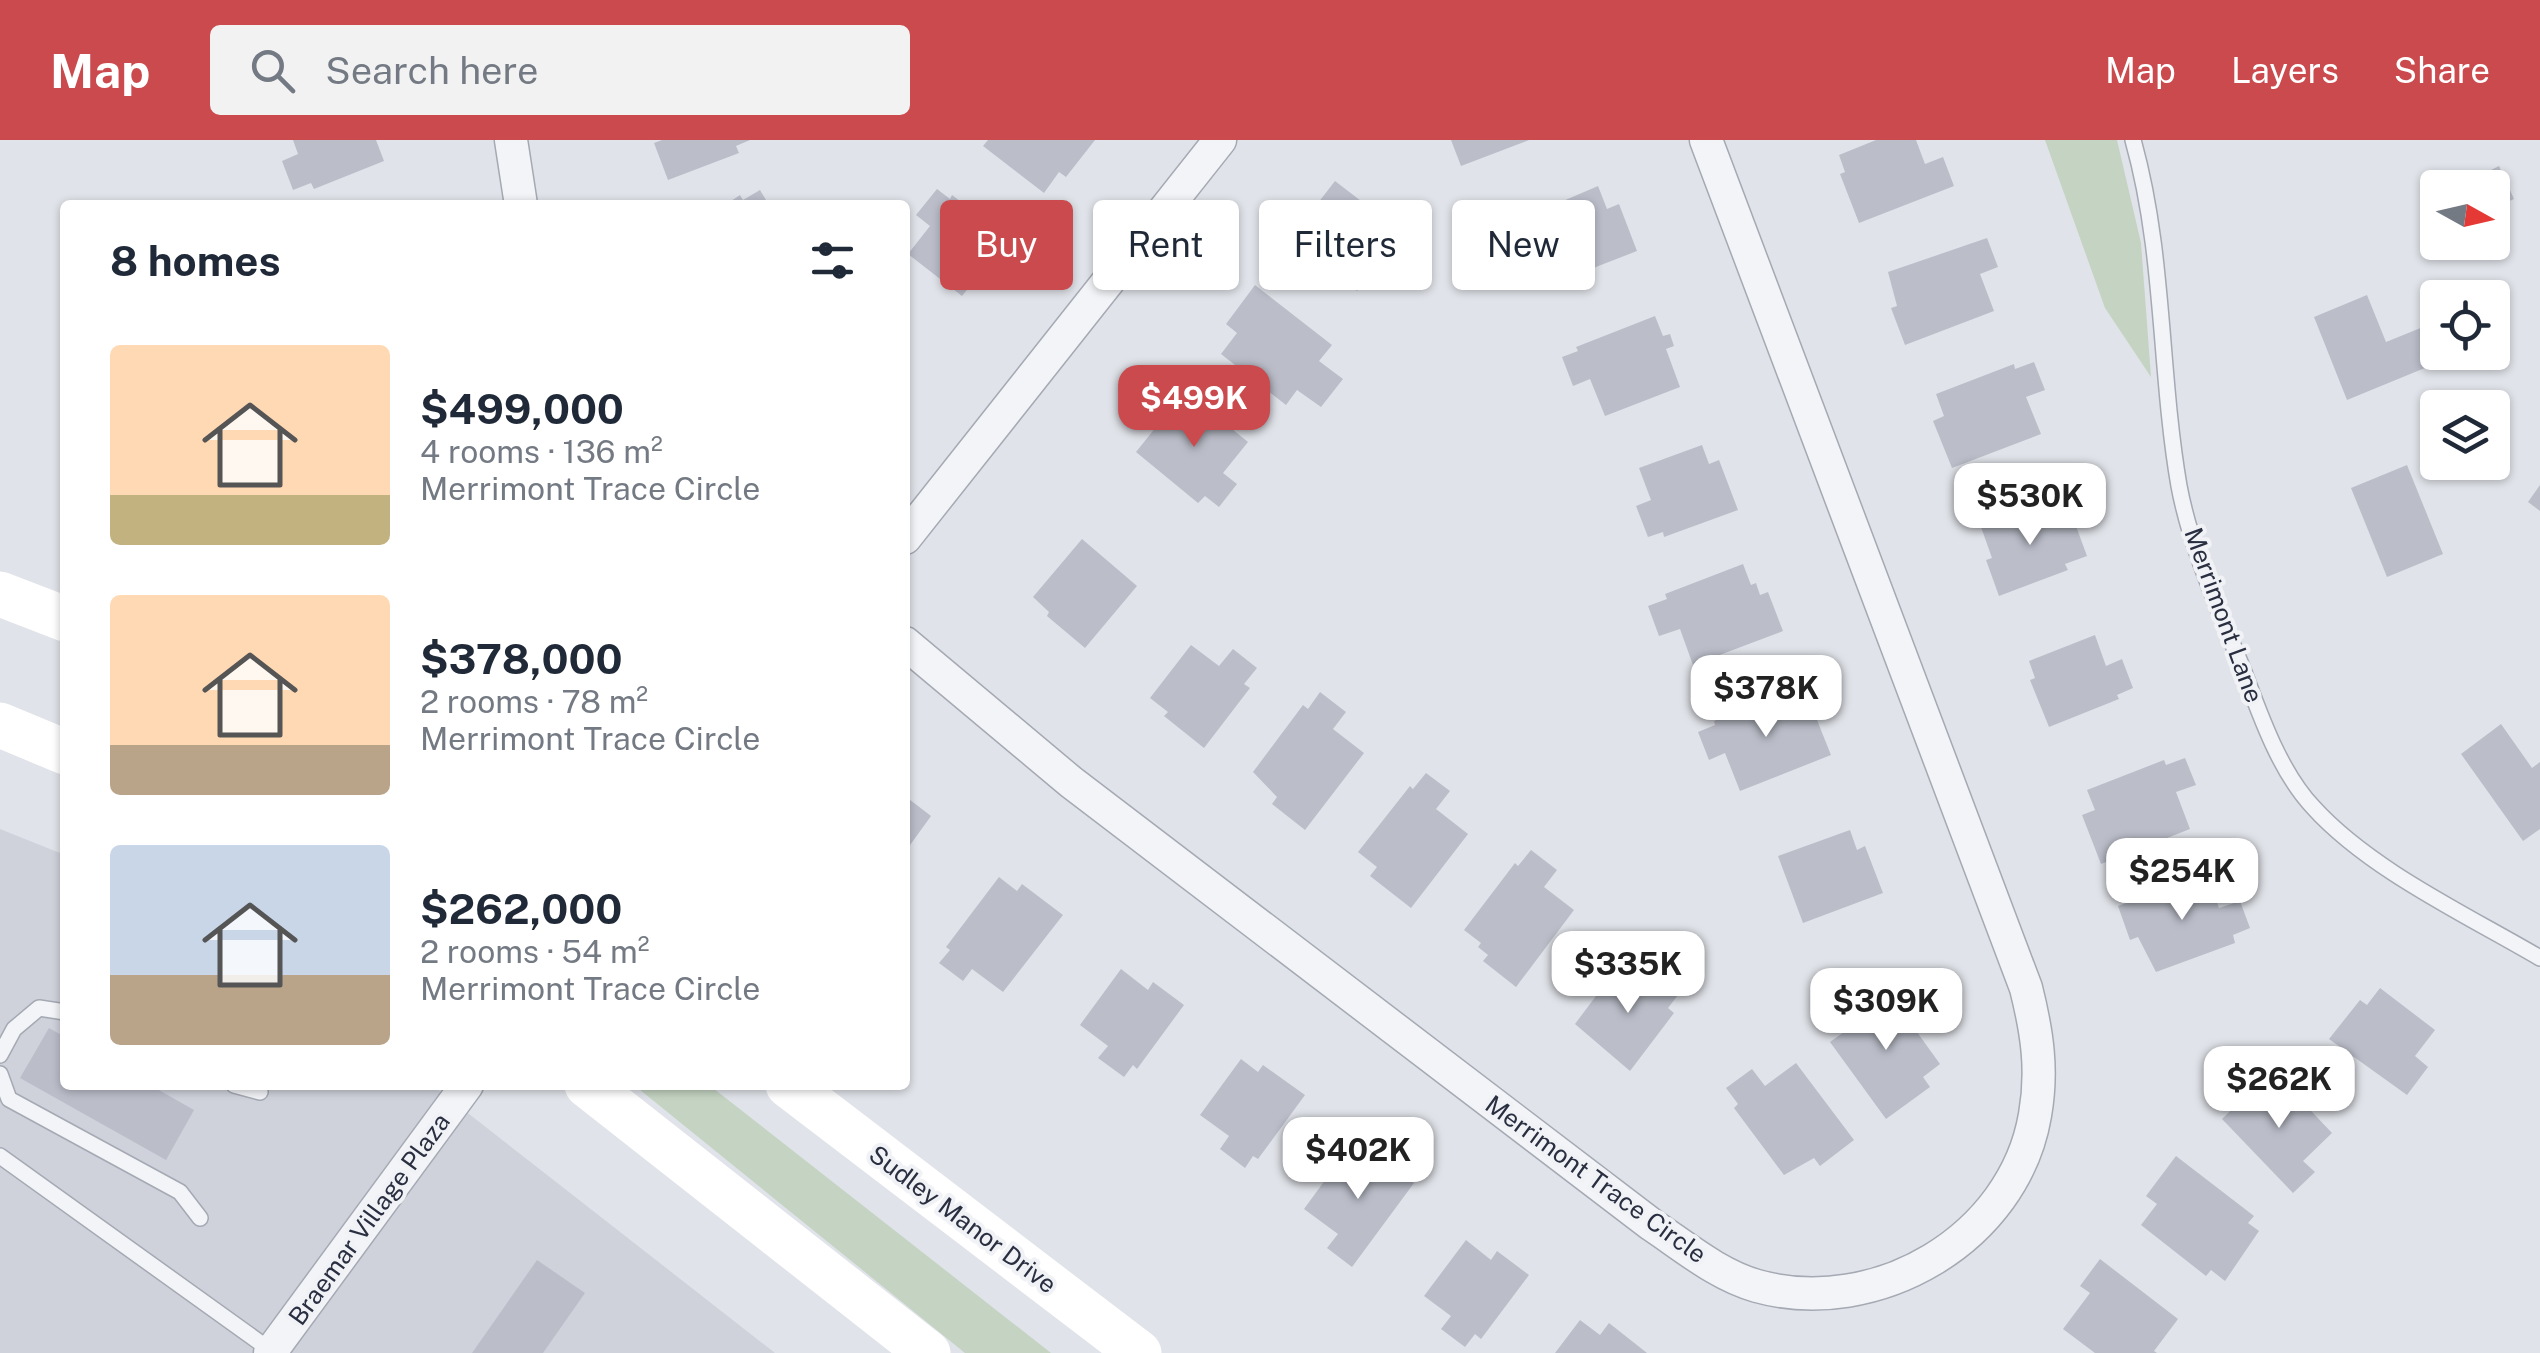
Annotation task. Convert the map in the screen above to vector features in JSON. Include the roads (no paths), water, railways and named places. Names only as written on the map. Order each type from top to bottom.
[{"type":"main road","points":[[0,594],[60,617]]},
{"type":"main road","points":[[0,725],[60,750]]},
{"type":"main road","points":[[593,1090],[928,1353]]},
{"type":"main road","name":"Sudley Manor Drive","points":[[795,1090],[1139,1353]]},
{"type":"street","points":[[511,140],[521,200]]},
{"type":"street","points":[[910,532],[1220,140]]},
{"type":"street","name":"Merrimont Trace Circle","points":[[910,647],[1071,782],[1652,1225],[1724,1273],[1775,1290],[1833,1293],[1875,1286],[1934,1258],[1986,1216],[2016,1172],[2035,1116],[2040,1077],[2036,1027],[2026,988],[1706,140]]},
{"type":"street","name":"Braemar Village Plaza","points":[[272,1352],[463,1090]]},
{"type":"lane","name":"Merrimont Lane","points":[[2133,140],[2156,242],[2180,488],[2198,554],[2274,742],[2312,807],[2354,842],[2406,879],[2540,958]]},
{"type":"lane","points":[[0,1055],[14,1029],[39,1008],[60,1011]]},
{"type":"lane","points":[[0,1074],[10,1100],[180,1192],[200,1218]]},
{"type":"lane","points":[[253,1090],[260,1092]]},
{"type":"lane","points":[[0,1156],[272,1352]]}]
